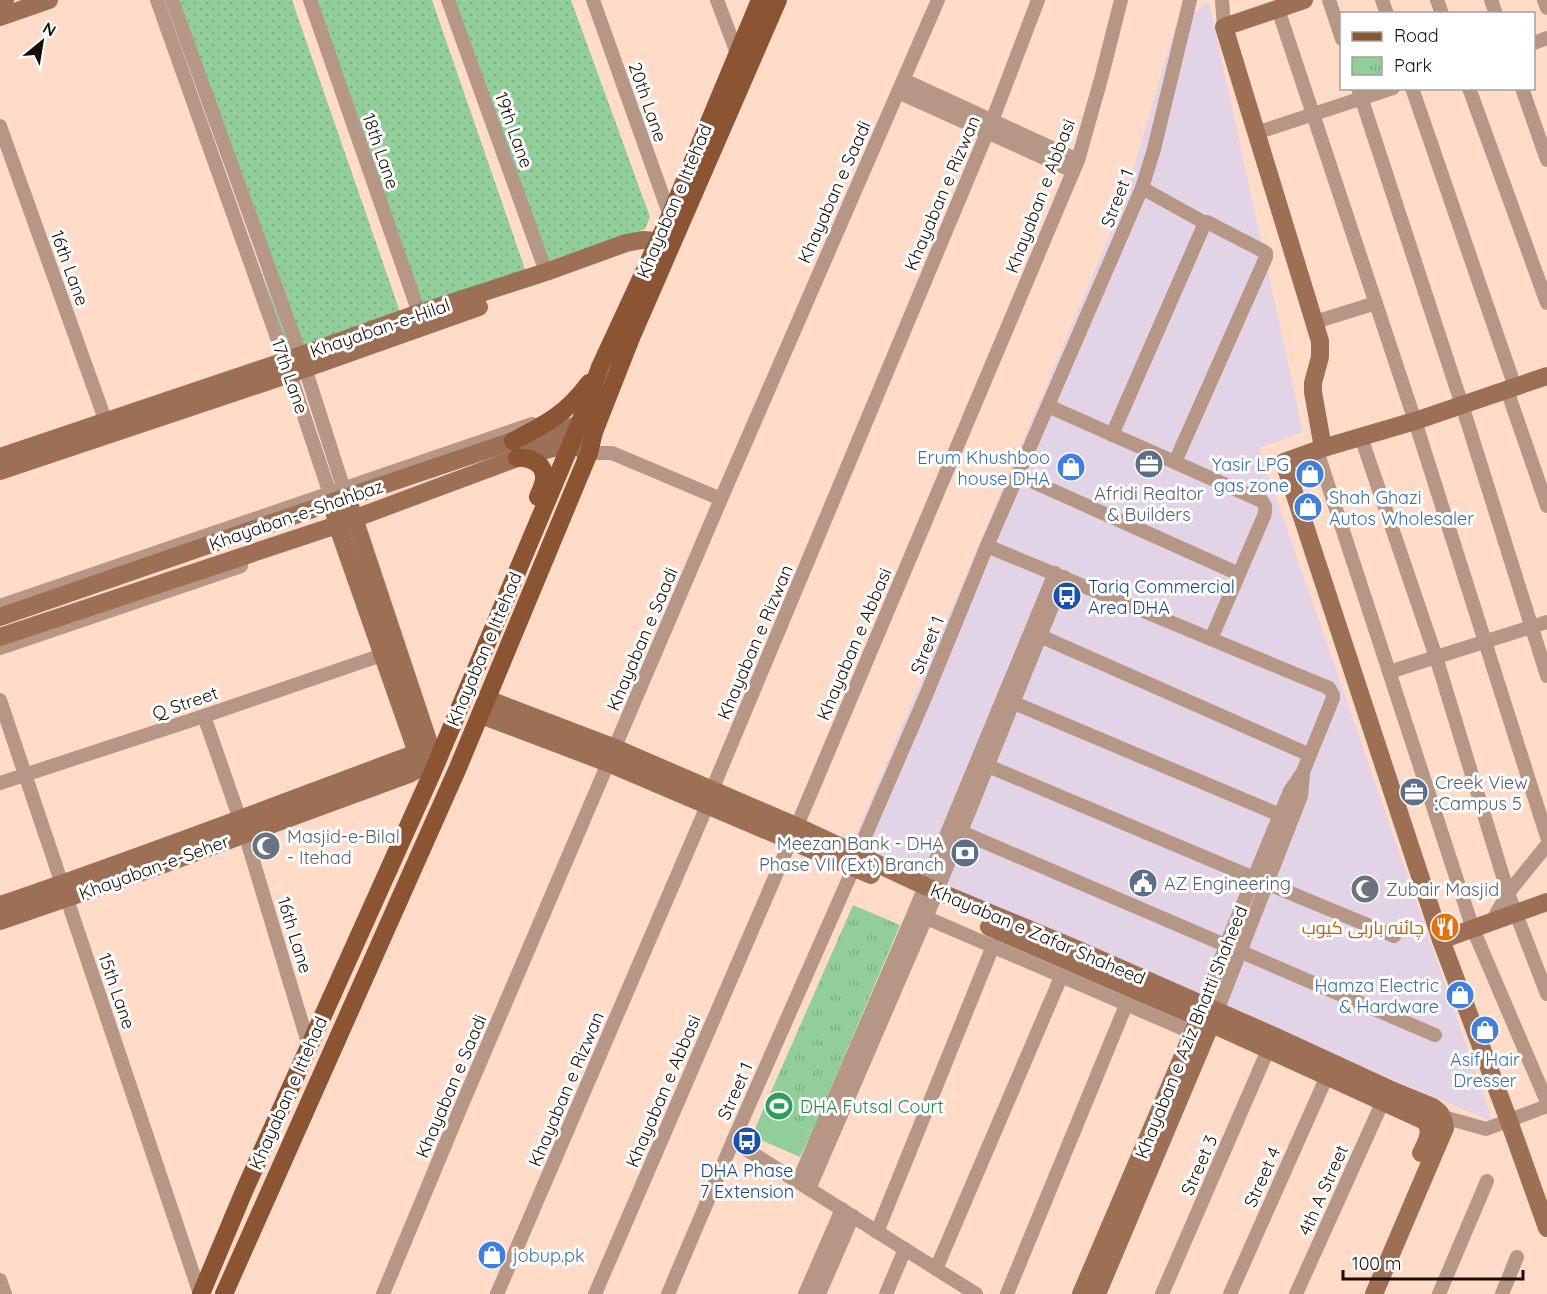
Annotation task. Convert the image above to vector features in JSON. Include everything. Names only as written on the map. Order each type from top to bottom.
[{"type":"main road","name":"Khayaban e Ittehad","points":[[224,1294],[484,707],[589,453],[586,429],[600,367],[670,216],[760,0]]},
{"type":"main road","name":"Khayaban e Ittehad","points":[[200,1294],[309,1046],[428,756],[535,529],[571,443],[586,429],[631,338],[778,0]]},
{"type":"main road","points":[[535,529],[530,513],[544,480],[542,469],[521,454],[544,425],[577,399],[600,367]]},
{"type":"street","points":[[0,2],[5,0]]},
{"type":"street","points":[[0,17],[49,0]]},
{"type":"street","name":"17th Lane","points":[[157,0],[295,364]]},
{"type":"street","name":"17th Lane","points":[[172,0],[338,495],[382,655],[416,750],[428,756]]},
{"type":"street","name":"18th Lane","points":[[310,0],[419,313]]},
{"type":"street","name":"19th Lane","points":[[448,0],[546,272]]},
{"type":"street","name":"20th Lane","points":[[593,0],[670,216]]},
{"type":"street","points":[[717,0],[737,52]]},
{"type":"street","name":"Khayaban e Saadi","points":[[383,1294],[721,499],[938,0]]},
{"type":"street","name":"Khayaban e Rizwan","points":[[496,1294],[710,798],[990,127],[1038,0]]},
{"type":"street","name":"Khayaban e Abbasi","points":[[595,1294],[797,835],[1076,165],[1121,0]]},
{"type":"street","name":"Street 1","points":[[668,1294],[851,859],[927,693],[987,546],[1142,188],[1154,149],[1190,0]]},
{"type":"street","points":[[1222,0],[1224,27],[1320,341],[1320,357],[1313,383],[1320,450],[1389,672],[1473,929],[1547,1104],[1486,1129],[1447,1118],[1439,1124],[1428,1138],[1361,1294]]},
{"type":"street","points":[[1224,27],[1304,0]]},
{"type":"street","points":[[1329,0],[1340,36]]},
{"type":"street","points":[[1544,0],[1547,8]]},
{"type":"street","points":[[1278,9],[1415,421],[1547,837]]},
{"type":"street","points":[[901,86],[1076,165]]},
{"type":"street","points":[[1256,133],[1313,114],[1359,94],[1382,90]]},
{"type":"street","points":[[1413,90],[1547,506]]},
{"type":"street","points":[[1470,90],[1547,303]]},
{"type":"street","points":[[1523,90],[1547,160]]},
{"type":"street","points":[[1359,94],[1462,405],[1547,676]]},
{"type":"street","name":"16th Lane","points":[[0,126],[106,422]]},
{"type":"street","points":[[1142,188],[1266,253],[1174,462]]},
{"type":"street","points":[[1112,435],[1205,223]]},
{"type":"street","name":"Khayaban-e-Hilal","points":[[0,457],[295,364],[419,313],[633,241],[642,240],[655,249]]},
{"type":"street","points":[[0,471],[295,364],[619,257],[655,249]]},
{"type":"street","points":[[1315,322],[1376,303]]},
{"type":"street","points":[[1547,376],[1284,462],[1441,939],[1547,1228]]},
{"type":"street","points":[[987,546],[1211,639],[1264,516],[1265,505],[1262,501],[1048,406]]},
{"type":"street","points":[[0,606],[338,495],[560,414]]},
{"type":"street","points":[[586,429],[612,453],[721,499]]},
{"type":"street","name":"Khayaban-e-Shahbaz","points":[[0,637],[347,526],[586,429]]},
{"type":"street","points":[[1361,437],[1436,657],[1508,893],[1547,994]]},
{"type":"street","points":[[571,443],[589,453],[612,453]]},
{"type":"street","name":"Khayaban-e-Shahbaz","points":[[0,618],[338,495],[571,443]]},
{"type":"street","points":[[1018,475],[1239,574]]},
{"type":"street","points":[[0,648],[347,526]]},
{"type":"street","name":"17th Lane","points":[[347,526],[428,756]]},
{"type":"street","points":[[982,763],[1014,703],[1040,636],[1060,575]]},
{"type":"street","points":[[804,1185],[926,901],[1060,575]]},
{"type":"street","points":[[1389,672],[1547,622]]},
{"type":"street","points":[[1040,636],[1310,755]]},
{"type":"street","name":"Khayaban e Aziz Bhatti Shaheed","points":[[1081,1294],[1205,1018],[1240,951],[1280,815],[1290,791],[1303,772],[1333,698],[1329,688],[1211,639]]},
{"type":"street","name":"Q Street","points":[[0,783],[382,655]]},
{"type":"street","name":"15th Lane","points":[[0,700],[200,1294]]},
{"type":"street","points":[[1014,703],[1280,815]]},
{"type":"street","name":"Khayaban e Zafar Shaheed","points":[[484,707],[612,755],[851,859],[926,901],[1205,1018]]},
{"type":"street","name":"16th Lane","points":[[204,716],[243,827],[309,1046]]},
{"type":"street","name":"Khayaban-e-Seher","points":[[0,905],[146,871],[243,827],[409,774],[421,767],[428,756]]},
{"type":"street","points":[[982,763],[1394,936]]},
{"type":"street","name":"Khayaban e Aziz Bhatti Shaheed","points":[[1097,1294],[1205,1018],[1226,945],[1301,796],[1303,772]]},
{"type":"street","points":[[955,829],[1435,1035]]},
{"type":"street","points":[[1491,923],[1508,893],[1547,845]]},
{"type":"street","name":"Khayaban-e-Seher","points":[[0,921],[64,891]]},
{"type":"street","points":[[926,901],[993,946],[1126,1005],[1205,1018],[1274,1035],[1433,1107],[1440,1113],[1439,1124],[1374,1294]]},
{"type":"street","points":[[1441,939],[1547,902]]},
{"type":"street","points":[[877,1232],[993,946]]},
{"type":"street","points":[[936,1269],[1061,977]]},
{"type":"street","points":[[1007,1294],[1126,1005]]},
{"type":"street","points":[[1205,1018],[1269,1050],[1425,1121],[1439,1124]]},
{"type":"street","name":"Street 3","points":[[1162,1294],[1269,1050]]},
{"type":"street","name":"Street 4","points":[[1230,1294],[1327,1076]]},
{"type":"street","name":"4th A Street","points":[[1296,1294],[1383,1101]]},
{"type":"street","points":[[733,1141],[970,1292]]},
{"type":"street","points":[[1438,1294],[1487,1181]]},
{"type":"street","points":[[805,1294],[847,1213]]},
{"type":"street","points":[[819,1294],[847,1213]]},
{"type":"street","points":[[886,1294],[905,1249]]},
{"type":"street","points":[[1502,1294],[1517,1257]]},
{"type":"street","points":[[0,1280],[5,1294]]},
{"type":"shaded area","points":[[1209,2],[1303,432],[1259,448],[1493,1122],[850,849],[1125,199],[1175,26]]},
{"type":"green space","points":[[174,0],[292,0],[400,312],[288,351]]},
{"type":"green space","points":[[312,0],[432,0],[527,275],[415,314]]},
{"type":"green space","points":[[452,0],[571,0],[650,217],[645,229],[549,261]]},
{"type":"green space","points":[[853,905],[900,925],[812,1132],[763,1110]]},
{"type":"green space","points":[[763,1110],[812,1132],[800,1157],[752,1136]]},
{"type":"place","name":"Afridi Realtor & Builders","points":[[1149,464]]},
{"type":"place","name":"Erum Khushboo house DHA","points":[[1071,467]]},
{"type":"place","name":"Yasir LPG gas zone","points":[[1310,474]]},
{"type":"place","name":"Shah Ghazi Autos Wholesaler","points":[[1308,507]]},
{"type":"place","name":"Tariq Commercial Area DHA","points":[[1067,596]]},
{"type":"place","name":"Creek View :Campus 5","points":[[1414,792]]},
{"type":"place","name":"Masjid-e-Bilal - Itehad","points":[[266,846]]},
{"type":"place","name":"Meezan Bank - DHA Phase VII (Ext) Branch","points":[[965,853]]},
{"type":"place","name":"AZ Engineering","points":[[1143,883]]},
{"type":"place","name":"Zubair Masjid","points":[[1365,889]]},
{"type":"place","name":"چائنہ باربی کیوب","points":[[1445,927]]},
{"type":"place","name":"Hamza Electric & Hardware","points":[[1460,995]]},
{"type":"place","name":"Asif Hair Dresser","points":[[1485,1030]]},
{"type":"place","name":"DHA Futsal Court","points":[[779,1106]]},
{"type":"place","name":"DHA Phase 7 Extension","points":[[747,1141]]},
{"type":"place","name":"jobup.pk","points":[[492,1255]]}]
